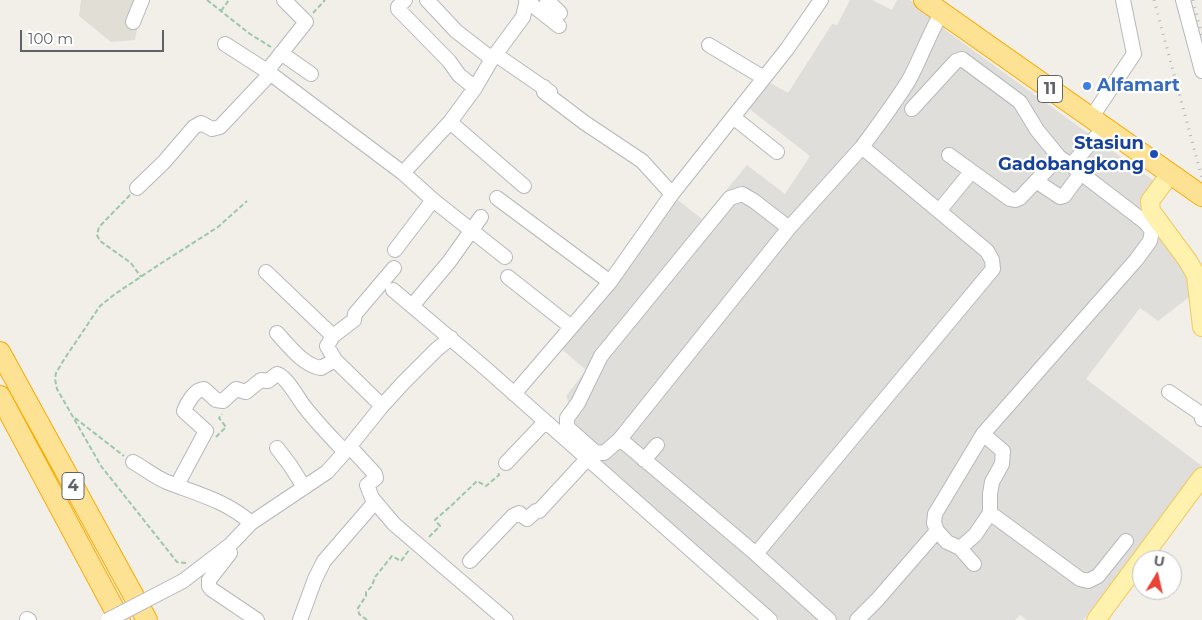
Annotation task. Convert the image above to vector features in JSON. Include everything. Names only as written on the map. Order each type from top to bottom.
[{"type":"highway","name":"11","points":[[924,0],[1202,196]]},
{"type":"highway","name":"4","points":[[0,352],[147,620]]},
{"type":"highway","name":"4","points":[[0,396],[120,620]]},
{"type":"main road","points":[[1173,176],[1150,201],[1151,211],[1188,261],[1196,275],[1198,307],[1202,327]]},
{"type":"main road","points":[[1096,620],[1202,477]]},
{"type":"street","points":[[132,22],[142,0]]},
{"type":"street","points":[[137,188],[168,158],[194,127],[201,123],[215,129],[220,127],[269,73],[281,53],[306,22],[284,0]]},
{"type":"street","points":[[405,0],[398,9],[449,61],[459,75],[475,88]]},
{"type":"street","points":[[427,0],[456,31],[556,96]]},
{"type":"street","points":[[403,173],[450,122],[475,88],[494,56],[522,17],[527,0],[559,19],[547,0]]},
{"type":"street","points":[[514,394],[570,326],[610,282],[672,194],[787,49],[821,0]]},
{"type":"street","points":[[1036,181],[1060,197],[1064,196],[1098,123],[1134,54],[1123,0]]},
{"type":"street","points":[[1183,0],[1199,49],[1202,71]]},
{"type":"street","points":[[789,228],[742,194],[730,198],[601,356],[578,404],[567,418],[567,427],[594,452],[604,453],[620,439],[789,228],[862,147],[910,78],[930,33],[942,12]]},
{"type":"street","points":[[225,44],[269,73],[403,173],[471,231],[505,256]]},
{"type":"street","points":[[709,45],[764,78]]},
{"type":"street","points":[[281,53],[311,74]]},
{"type":"street","points":[[912,109],[956,61],[962,59],[1020,102],[1037,130],[1059,157],[1146,223],[1152,231],[1150,241],[1136,260],[983,434],[935,514],[934,523],[937,531],[947,542],[960,548],[974,564]]},
{"type":"street","points":[[544,87],[544,92],[578,118],[642,161],[672,194]]},
{"type":"street","points":[[733,117],[777,152]]},
{"type":"street","points":[[450,122],[524,186]]},
{"type":"street","points":[[756,554],[993,269],[992,260],[987,251],[862,147]]},
{"type":"street","points":[[949,155],[1010,199],[1015,200],[1020,198],[1059,157]]},
{"type":"street","points":[[939,211],[971,172]]},
{"type":"street","points":[[497,198],[610,282]]},
{"type":"street","points":[[394,250],[433,200]]},
{"type":"street","points":[[412,306],[449,262],[481,217]]},
{"type":"street","points":[[382,406],[335,360],[327,346],[333,336],[354,320],[354,314],[394,268]]},
{"type":"street","points":[[266,272],[333,336]]},
{"type":"street","points":[[508,277],[570,326]]},
{"type":"street","points":[[393,290],[451,338],[770,620]]},
{"type":"street","points":[[276,333],[297,355],[314,367],[321,368],[335,360]]},
{"type":"street","points":[[108,620],[183,581],[230,545],[252,522],[326,472],[420,365],[451,338]]},
{"type":"street","points":[[177,485],[206,431],[183,410],[200,389],[204,389],[220,402],[236,388],[246,392],[261,380],[268,381],[278,374],[294,391],[304,406],[375,474],[376,478],[367,485],[375,502],[394,524],[506,620]]},
{"type":"street","points":[[1169,392],[1201,414],[1202,419]]},
{"type":"street","points":[[506,463],[545,422]]},
{"type":"street","points":[[960,548],[975,535],[990,513],[992,482],[1002,464],[1003,451],[983,434]]},
{"type":"street","points":[[620,439],[756,554],[829,620]]},
{"type":"street","points":[[644,460],[656,445]]},
{"type":"street","points":[[277,448],[304,487]]},
{"type":"street","points":[[470,561],[513,516],[519,513],[527,519],[536,511],[539,511],[587,459]]},
{"type":"street","points":[[133,462],[166,481],[226,505],[241,513],[252,522]]},
{"type":"street","points":[[300,620],[315,579],[324,561],[375,502]]},
{"type":"street","points":[[990,513],[1080,580],[1088,581],[1098,576],[1126,541]]},
{"type":"street","points":[[857,620],[877,600],[937,531]]},
{"type":"street","points":[[230,545],[231,551],[209,580],[209,586],[257,620]]},
{"type":"path","points":[[207,0],[250,34],[281,53]]},
{"type":"path","points":[[221,11],[230,0]]},
{"type":"path","points":[[306,22],[324,0]]},
{"type":"path","points":[[137,188],[99,227],[96,235],[100,241],[131,263],[141,277]]},
{"type":"path","points":[[186,563],[177,562],[101,466],[57,389],[56,373],[100,306],[115,294],[218,227],[247,201]]},
{"type":"path","points":[[206,431],[215,437],[224,430],[226,426],[219,418],[222,414]]},
{"type":"path","points":[[73,416],[112,448],[133,462]]},
{"type":"path","points":[[367,620],[358,614],[358,608],[366,596],[366,592],[372,586],[375,577],[392,556],[400,561],[440,526],[435,520],[477,481],[486,486],[499,475],[498,472],[506,463]]},
{"type":"shaded area","points":[[81,0],[145,0],[141,8],[135,40],[111,42],[79,16]]},
{"type":"shaded area","points":[[850,0],[872,0],[892,10],[897,0],[910,0],[947,25],[945,30],[1157,183],[1144,200],[1189,270],[1192,295],[1158,321],[1140,308],[1086,379],[1202,466],[1137,550],[1132,550],[1132,557],[1083,620],[1027,620],[1020,615],[1015,620],[780,620],[558,425],[569,403],[566,396],[586,370],[559,347],[675,198],[702,219],[747,165],[785,194],[810,156],[747,107],[767,81],[788,93],[832,24],[837,25]]},
{"type":"railway","points":[[1154,0],[1202,178]]},
{"type":"railway","points":[[1193,0],[1202,36]]},
{"type":"place","name":"Alfamart","points":[[1087,86]]},
{"type":"place","name":"Stasiun Gadobangkong","points":[[1154,154]]}]
